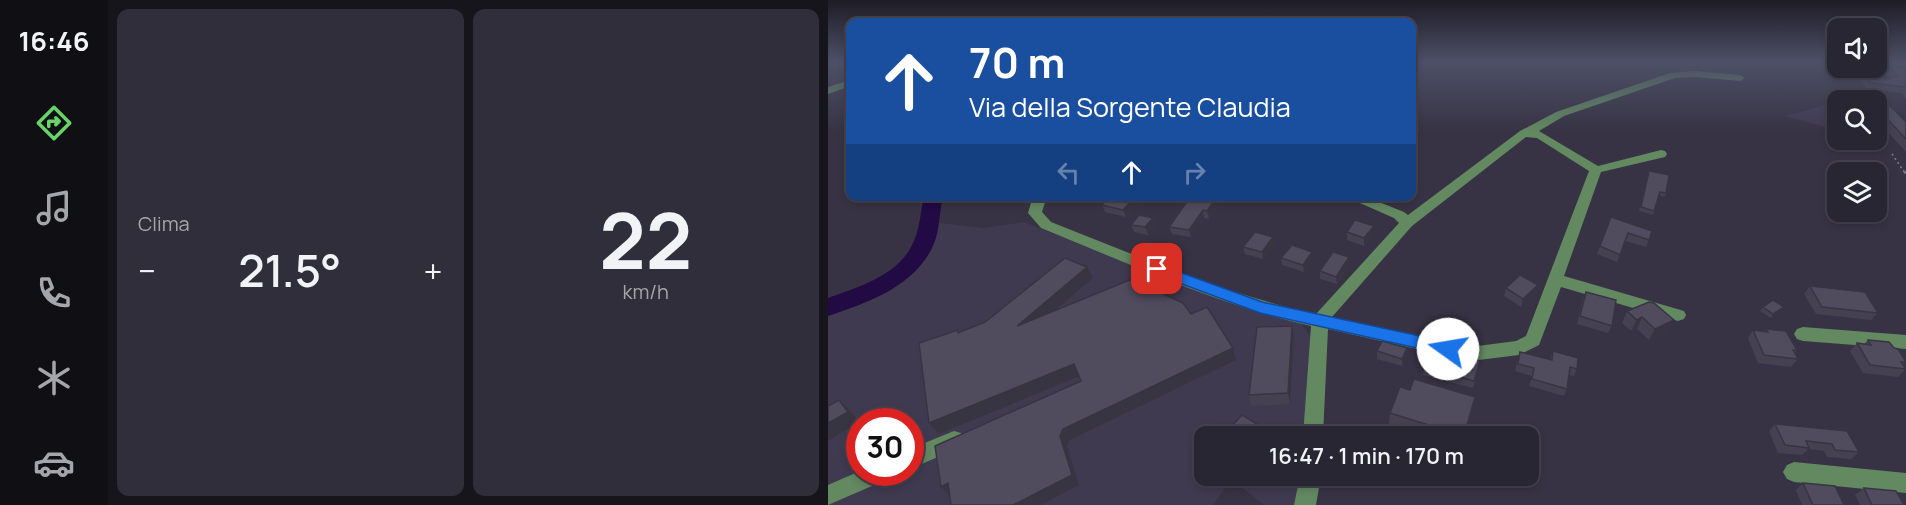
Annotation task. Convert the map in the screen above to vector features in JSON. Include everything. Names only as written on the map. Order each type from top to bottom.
[{"type":"street","points":[[828,91],[843,86]]},
{"type":"street","points":[[1314,426],[1320,320],[1407,223],[1520,135],[1560,114],[1643,86]]},
{"type":"street","points":[[1529,132],[1540,135],[1596,171],[1661,154]]},
{"type":"street","points":[[1038,201],[1035,207],[1036,216],[1059,231],[1229,298],[1264,309],[1470,354],[1519,348],[1533,340],[1596,171]]},
{"type":"street","points":[[1363,201],[1399,215],[1407,223]]},
{"type":"street","points":[[1554,279],[1678,315]]},
{"type":"street","points":[[1803,334],[1906,342]]},
{"type":"street","points":[[924,453],[972,432]]},
{"type":"street","points":[[1794,472],[1906,483]]},
{"type":"street","points":[[828,496],[850,486]]},
{"type":"street","points":[[1305,505],[1309,486]]},
{"type":"path","points":[[1892,154],[1906,174]]},
{"type":"shaded area","points":[[1827,105],[1827,127],[1785,116]]},
{"type":"shaded area","points":[[931,222],[984,228],[1024,222],[1228,303],[1300,322],[1313,340],[1308,426],[1194,426],[1194,486],[1226,486],[1213,505],[828,505],[828,310],[881,288],[906,271],[925,252]]},
{"type":"shaded area","points":[[1240,486],[1304,486],[1301,505],[1264,505]]},
{"type":"building","points":[[1887,103],[1906,122],[1906,139],[1887,119]]},
{"type":"building","points":[[1649,171],[1669,175],[1666,193],[1660,192],[1654,211],[1641,207]]},
{"type":"building","points":[[1106,201],[1131,201],[1123,210],[1102,205]]},
{"type":"building","points":[[1187,201],[1214,201],[1207,211],[1203,210],[1189,230],[1169,227]]},
{"type":"building","points":[[1139,215],[1153,218],[1145,227],[1131,225]]},
{"type":"building","points":[[1611,217],[1652,231],[1649,240],[1628,233],[1620,255],[1600,246]]},
{"type":"building","points":[[1355,220],[1374,226],[1364,238],[1347,232]]},
{"type":"building","points":[[1255,232],[1273,237],[1262,252],[1243,247]]},
{"type":"building","points":[[1292,245],[1312,252],[1303,265],[1281,258]]},
{"type":"building","points":[[1333,252],[1349,257],[1336,277],[1320,271]]},
{"type":"building","points":[[1065,258],[1087,267],[1017,326],[1132,279],[1183,303],[1191,314],[1207,307],[1233,348],[1063,429],[1060,436],[1072,475],[1013,505],[951,505],[948,483],[941,487],[935,446],[1081,381],[1074,364],[929,423],[919,343],[958,330],[958,333],[985,322]]},
{"type":"building","points":[[1520,275],[1538,285],[1523,299],[1506,288]]},
{"type":"building","points":[[1810,286],[1865,292],[1878,313],[1822,307]]},
{"type":"building","points":[[1586,292],[1616,300],[1612,326],[1580,316]]},
{"type":"building","points":[[1773,300],[1784,307],[1773,314],[1763,307]]},
{"type":"building","points":[[1649,302],[1654,303],[1674,320],[1655,329],[1642,317],[1637,320],[1627,311]]},
{"type":"building","points":[[1292,326],[1288,393],[1249,395],[1257,327]]},
{"type":"building","points":[[1766,329],[1786,331],[1797,350],[1793,350],[1798,359],[1764,355],[1753,330],[1768,332]]},
{"type":"building","points":[[1868,340],[1889,342],[1898,349],[1906,362],[1901,362],[1906,369],[1870,365],[1857,343],[1871,345]]},
{"type":"building","points":[[1382,341],[1407,348],[1402,359],[1377,351]]},
{"type":"building","points":[[1431,347],[1480,361],[1474,381],[1424,367]]},
{"type":"building","points":[[1553,351],[1578,358],[1577,369],[1570,367],[1567,389],[1532,379],[1534,368],[1518,364],[1520,352],[1552,360]]},
{"type":"building","points":[[1414,379],[1475,397],[1467,426],[1432,426],[1390,413],[1400,387],[1410,390]]},
{"type":"building","points":[[839,400],[846,413],[828,423],[828,406]]},
{"type":"building","points":[[1242,415],[1260,426],[1232,426]]},
{"type":"building","points":[[1775,424],[1847,431],[1859,452],[1835,450],[1832,444],[1806,441],[1809,448],[1785,445]]},
{"type":"building","points":[[1803,483],[1835,486],[1844,505],[1813,505]]},
{"type":"building","points":[[1864,488],[1896,491],[1904,505],[1872,505]]},
{"type":"waterway","points":[[828,307],[894,278],[915,259],[926,235],[933,201]]},
{"type":"route","points":[[1157,269],[1260,308],[1448,349]]}]
